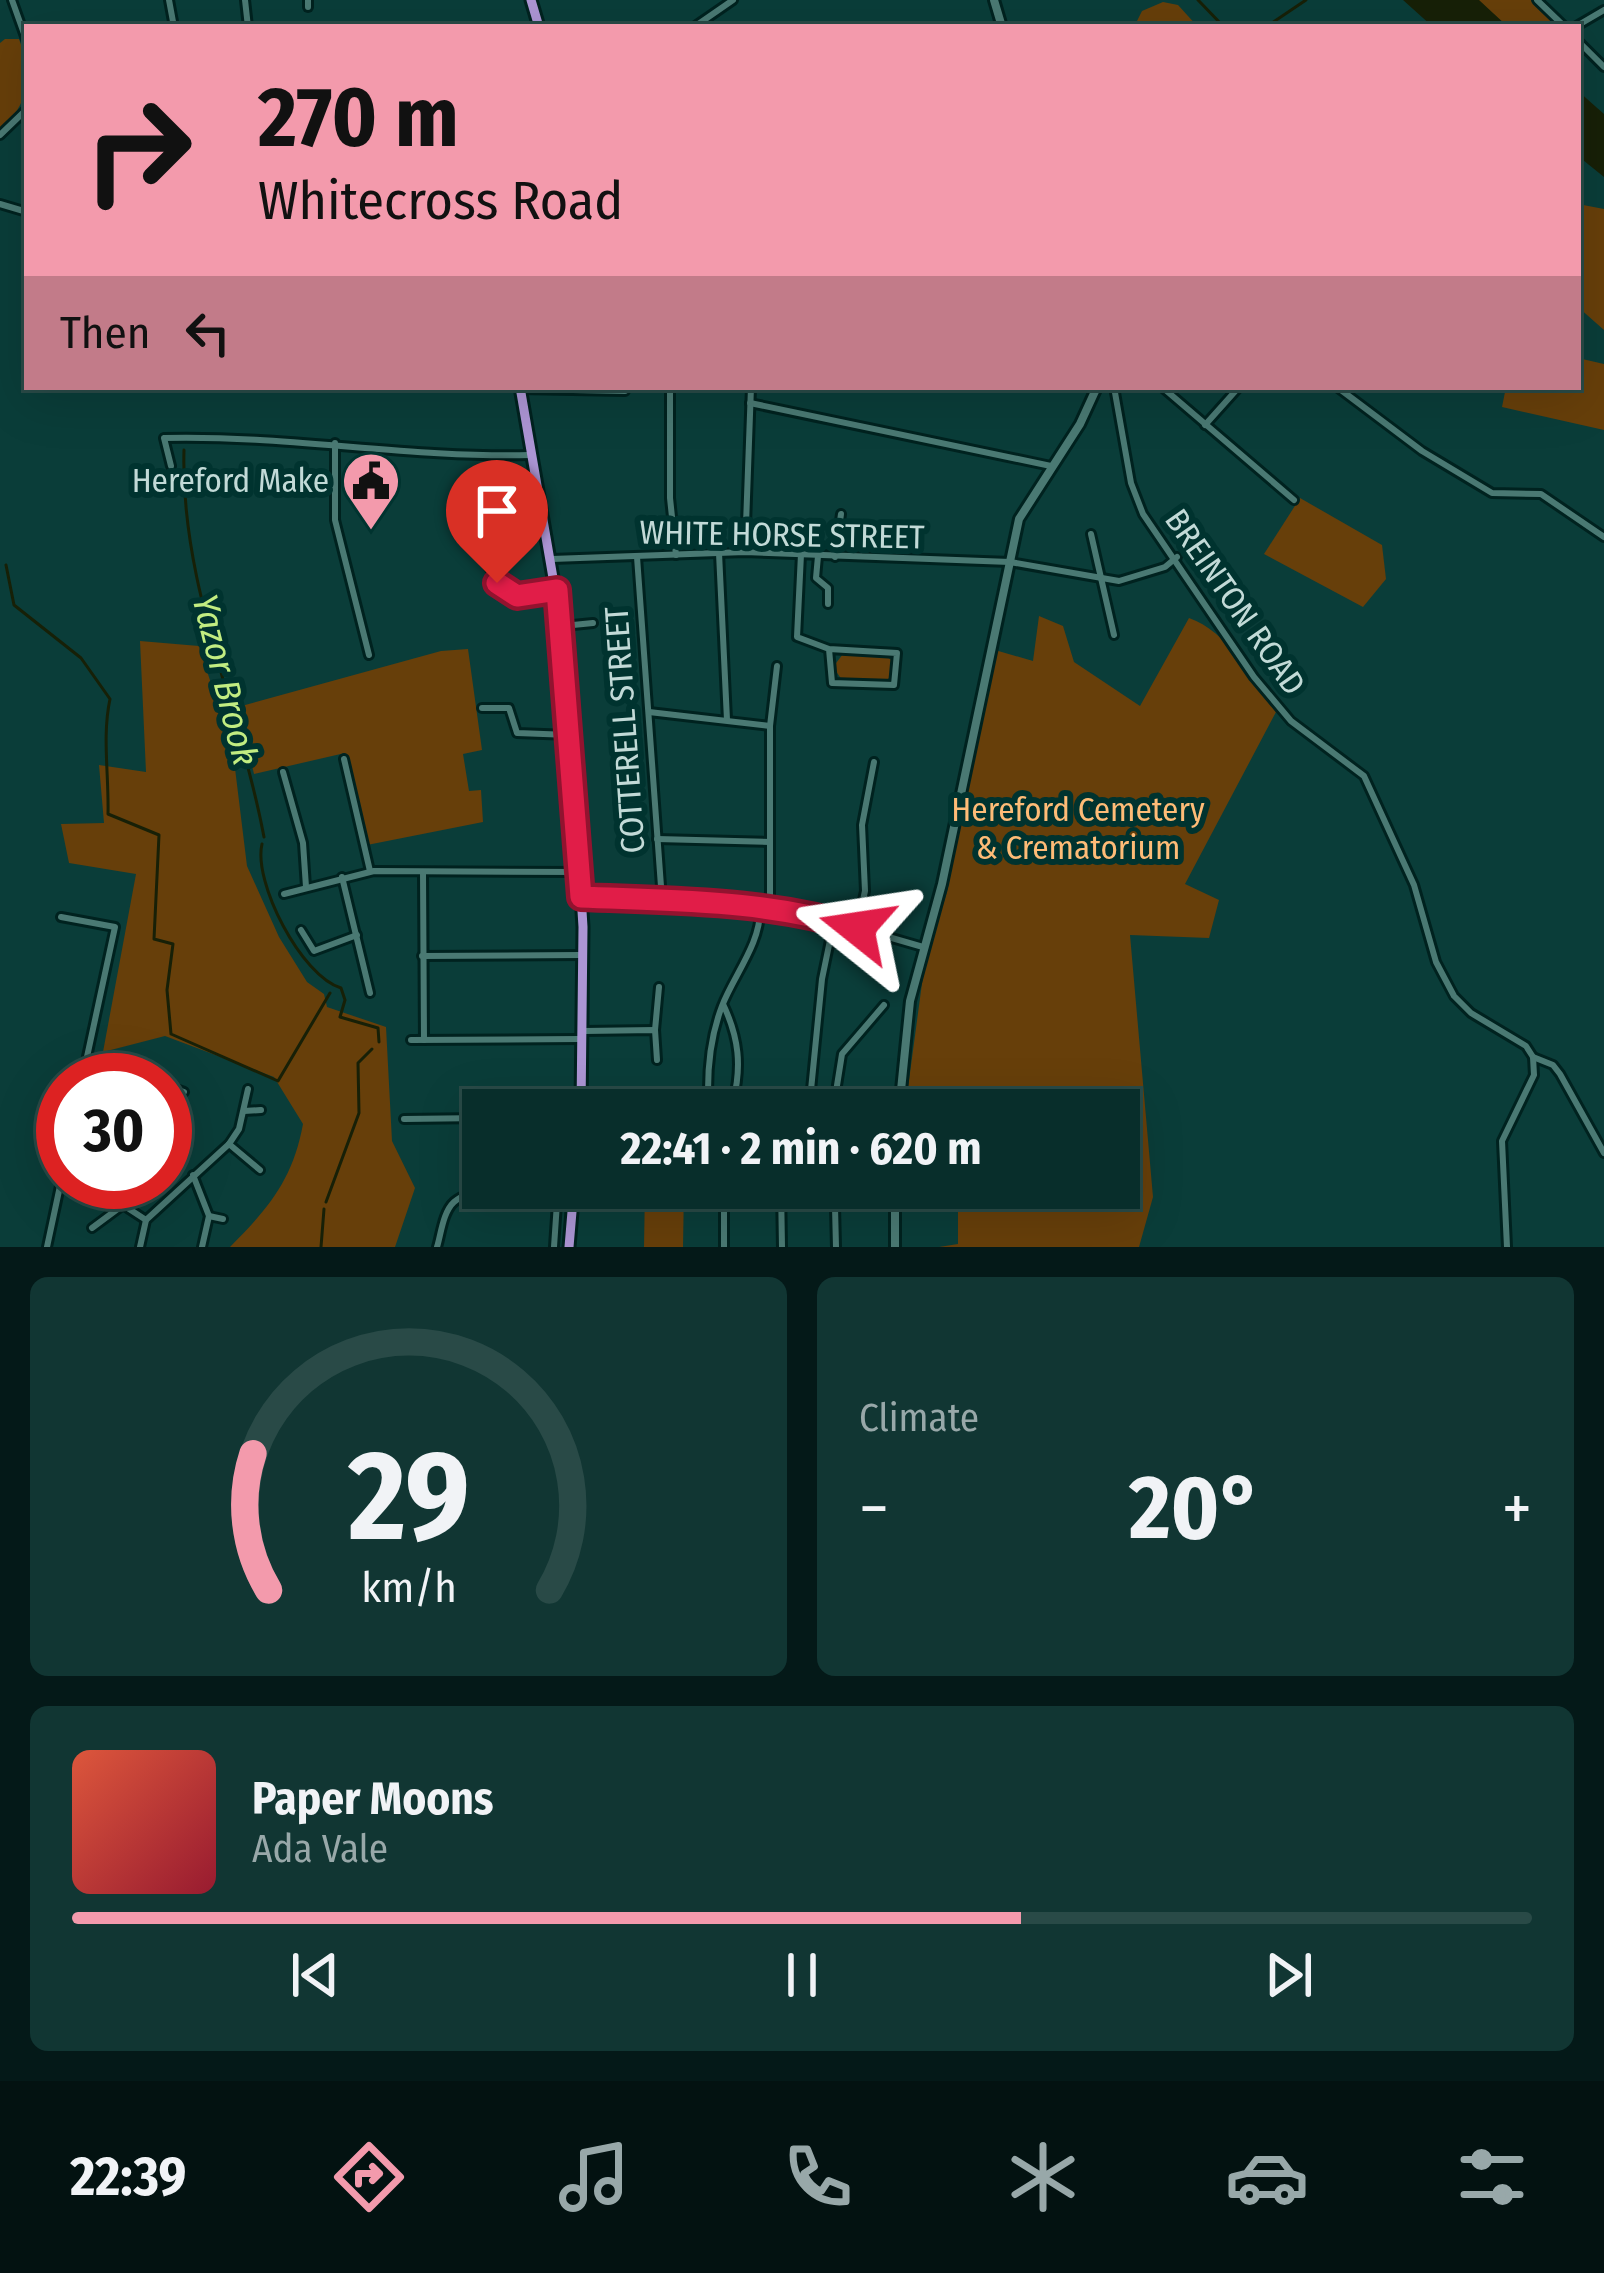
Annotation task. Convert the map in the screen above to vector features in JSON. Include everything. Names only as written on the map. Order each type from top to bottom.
[{"type":"highway","points":[[520,390],[562,626],[584,955],[581,1089]]},
{"type":"highway","points":[[570,1243],[572,1209]]},
{"type":"street","points":[[23,0],[13,2],[24,33]]},
{"type":"street","points":[[698,24],[733,0]]},
{"type":"street","points":[[994,0],[1002,24]]},
{"type":"street","points":[[1537,0],[1562,24]]},
{"type":"street","points":[[1581,43],[1604,67]]},
{"type":"street","points":[[0,135],[24,112]]},
{"type":"street","points":[[612,390],[625,391]]},
{"type":"street","points":[[670,390],[670,498],[676,556]]},
{"type":"street","points":[[745,552],[751,390]]},
{"type":"street","points":[[901,1089],[906,1029],[923,947],[942,884],[1025,506],[1095,390]]},
{"type":"street","name":"BREINTON ROAD","points":[[1115,390],[1135,497],[1254,677],[1291,721],[1364,776],[1414,885],[1436,962],[1454,996],[1471,1013],[1526,1046],[1533,1058],[1553,1065],[1604,1153]]},
{"type":"street","points":[[1165,390],[1294,500]]},
{"type":"street","points":[[1204,425],[1236,390]]},
{"type":"street","points":[[1341,390],[1422,451],[1492,493],[1541,494],[1604,537]]},
{"type":"street","points":[[750,403],[1051,466]]},
{"type":"street","points":[[171,466],[164,438],[335,443],[418,454],[530,455]]},
{"type":"street","points":[[335,443],[335,520],[369,655]]},
{"type":"street","points":[[474,514],[486,563],[506,593],[557,590]]},
{"type":"street","points":[[835,557],[841,514]]},
{"type":"street","points":[[1091,534],[1114,635]]},
{"type":"street","name":"WHITE HORSE STREET","points":[[552,559],[745,552],[1010,562],[1102,581]]},
{"type":"street","points":[[719,553],[727,720]]},
{"type":"street","points":[[801,554],[797,637],[830,649],[897,652],[894,685],[832,683],[830,649]]},
{"type":"street","points":[[818,556],[816,578],[828,588],[828,604]]},
{"type":"street","name":"COTTERELL STREET","points":[[637,557],[662,900]]},
{"type":"street","points":[[1102,581],[1140,576],[1177,557]]},
{"type":"street","points":[[562,626],[593,623]]},
{"type":"street","points":[[770,910],[770,726],[777,666]]},
{"type":"street","points":[[482,708],[509,708],[518,733],[570,735]]},
{"type":"street","points":[[648,712],[770,726]]},
{"type":"street","points":[[344,759],[372,871]]},
{"type":"street","points":[[857,928],[866,891],[862,825],[874,762]]},
{"type":"street","points":[[284,772],[303,843],[300,861],[306,887]]},
{"type":"street","points":[[657,839],[770,842]]},
{"type":"street","points":[[284,894],[372,871],[579,872]]},
{"type":"street","points":[[423,872],[424,1040]]},
{"type":"street","points":[[342,878],[370,993]]},
{"type":"street","points":[[581,897],[770,910],[834,921],[923,947]]},
{"type":"street","points":[[723,1004],[738,1043],[739,1063],[733,1102],[722,1108],[712,1102],[708,1077],[723,1004],[757,932],[760,909]]},
{"type":"street","points":[[61,917],[115,927],[88,1053]]},
{"type":"street","points":[[812,1089],[822,979],[834,921]]},
{"type":"street","points":[[301,930],[314,951],[357,934]]},
{"type":"street","points":[[422,956],[584,955]]},
{"type":"street","points":[[657,1060],[658,988]]},
{"type":"street","points":[[836,1089],[842,1054],[884,1005]]},
{"type":"street","points":[[411,1040],[655,1030]]},
{"type":"street","points":[[1507,1247],[1502,1141],[1534,1075],[1533,1058]]},
{"type":"street","points":[[140,1247],[146,1220],[229,1144],[248,1089]]},
{"type":"street","points":[[244,1111],[261,1110]]},
{"type":"street","points":[[404,1119],[462,1118]]},
{"type":"street","points":[[229,1144],[257,1167],[260,1156]]},
{"type":"street","points":[[194,1175],[209,1216],[202,1247]]},
{"type":"street","points":[[437,1247],[448,1212],[462,1198]]},
{"type":"street","points":[[47,1247],[55,1209]]},
{"type":"street","points":[[92,1209],[99,1217]]},
{"type":"street","points":[[92,1228],[99,1217],[114,1209]]},
{"type":"street","points":[[130,1209],[146,1220]]},
{"type":"street","points":[[554,1247],[556,1209]]},
{"type":"street","points":[[724,1209],[724,1247]]},
{"type":"street","points":[[781,1209],[782,1247]]},
{"type":"street","points":[[835,1209],[836,1247]]},
{"type":"street","points":[[895,1209],[895,1247]]},
{"type":"street","points":[[209,1216],[223,1219]]},
{"type":"street","points":[[554,1237],[570,1243]]},
{"type":"green space","points":[[1478,0],[1537,0],[1562,24],[1505,24]]},
{"type":"green space","points":[[1163,2],[1178,5],[1195,24],[1136,24],[1142,11]]},
{"type":"green space","points":[[19,39],[24,95],[0,129],[0,43]]},
{"type":"green space","points":[[1581,205],[1604,209],[1604,330],[1581,310]]},
{"type":"green space","points":[[1581,359],[1604,364],[1604,430],[1502,407],[1505,390],[1581,390]]},
{"type":"green space","points":[[1300,498],[1382,545],[1386,579],[1363,607],[1264,554]]},
{"type":"green space","name":"Hereford Cemetery & Crematorium","points":[[1039,616],[1063,626],[1074,662],[1140,706],[1189,618],[1228,645],[1276,712],[1185,884],[1219,900],[1209,938],[1130,935],[1153,1197],[1139,1247],[939,1247],[958,1244],[958,1209],[1140,1209],[1140,1089],[908,1089],[925,961],[947,892],[995,650],[1033,661]]},
{"type":"green space","points":[[140,641],[199,646],[233,752],[247,866],[279,937],[307,982],[324,994],[327,1007],[386,1027],[392,1141],[415,1188],[395,1247],[230,1247],[277,1192],[299,1143],[303,1124],[274,1077],[165,1036],[103,1052],[136,874],[69,863],[61,824],[104,823],[99,765],[146,772]]},
{"type":"green space","points":[[468,649],[482,750],[463,754],[469,791],[481,790],[483,822],[367,845],[345,753],[254,774],[238,707],[441,651]]},
{"type":"green space","points":[[843,654],[884,655],[893,661],[893,676],[883,682],[842,680],[833,667]]},
{"type":"green space","points":[[645,1209],[684,1209],[683,1247],[644,1247]]},
{"type":"shaded area","points":[[1403,0],[1479,0],[1505,24],[1430,24]]},
{"type":"shaded area","points":[[1581,94],[1604,114],[1604,177],[1581,158]]},
{"type":"waterway","points":[[1198,0],[1221,24]]},
{"type":"waterway","points":[[1270,24],[1306,0]]},
{"type":"waterway","name":"Yazor Brook","points":[[184,450],[185,500],[201,598],[264,837]]},
{"type":"waterway","points":[[6,565],[14,605],[81,658],[110,699],[108,814],[159,835],[154,939],[173,944],[167,990],[171,1034],[278,1081],[330,993]]},
{"type":"waterway","name":"Yazor Brook","points":[[262,844],[265,881],[283,926],[311,966],[341,988],[345,1000],[340,1017],[378,1028],[379,1042]]},
{"type":"waterway","name":"Yazor Brook","points":[[326,1202],[359,1113],[358,1063],[372,1049]]},
{"type":"waterway","name":"Yazor Brook","points":[[321,1247],[324,1209]]},
{"type":"place","name":"Hereford Make","points":[[371,532]]},
{"type":"route","points":[[497,583],[517,596],[557,590],[566,653],[581,897],[697,902],[809,914],[857,928]]}]
